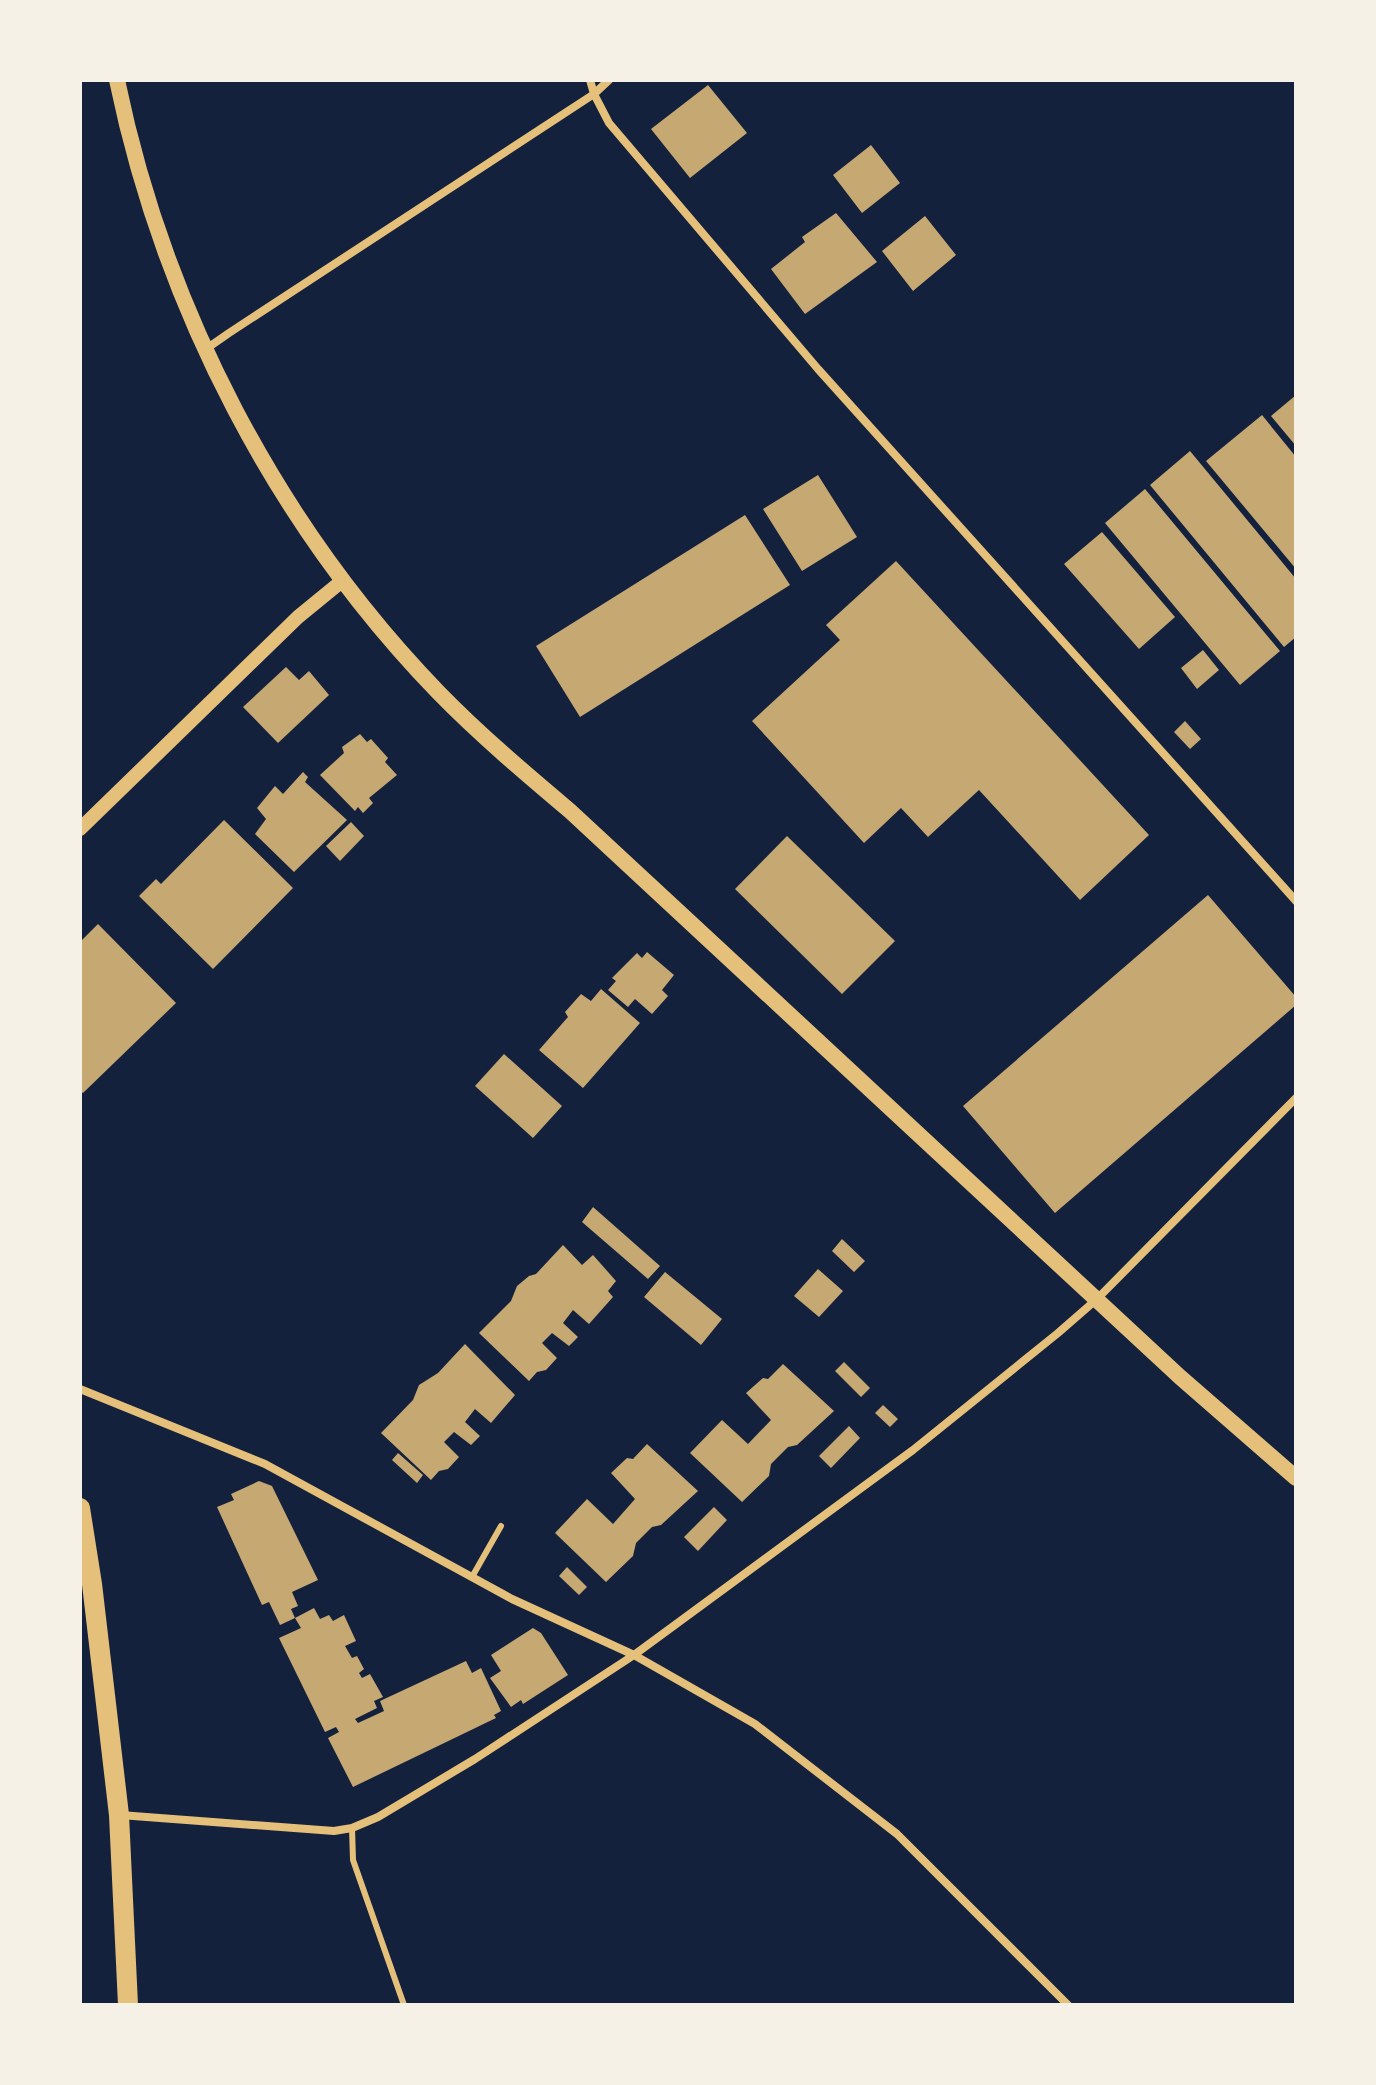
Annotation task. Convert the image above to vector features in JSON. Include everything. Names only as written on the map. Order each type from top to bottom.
[{"type":"main road","points":[[117,80],[162,241],[206,349],[277,484],[311,538],[384,633],[440,694],[492,744],[570,811],[1180,1377],[1296,1478]]},
{"type":"main road","points":[[80,1508],[119,1815],[128,2005]]},
{"type":"street","points":[[590,80],[609,123],[818,369],[1296,901]]},
{"type":"street","points":[[206,349],[594,94],[609,80]]},
{"type":"street","points":[[80,829],[298,617],[342,581]]},
{"type":"street","points":[[119,1815],[334,1831],[352,1828],[378,1817],[475,1759],[634,1655],[913,1450],[1097,1299],[1296,1098]]},
{"type":"street","points":[[80,1389],[265,1464],[512,1599],[634,1655],[755,1724],[897,1834],[1068,2005]]},
{"type":"lane","points":[[472,1577],[501,1526]]},
{"type":"lane","points":[[352,1828],[353,1860],[404,2005]]},
{"type":"building","points":[[708,85],[747,133],[690,178],[651,129]]},
{"type":"building","points":[[871,145],[900,183],[862,213],[833,175]]},
{"type":"building","points":[[836,213],[877,262],[805,314],[771,269],[805,242],[802,237]]},
{"type":"building","points":[[925,216],[956,255],[913,291],[882,251]]},
{"type":"building","points":[[1296,395],[1296,446],[1271,416]]},
{"type":"building","points":[[1262,415],[1296,457],[1296,569],[1206,461]]},
{"type":"building","points":[[1190,451],[1296,579],[1296,637],[1284,647],[1150,485]]},
{"type":"building","points":[[818,475],[857,537],[802,571],[763,509]]},
{"type":"building","points":[[1145,489],[1280,651],[1240,685],[1105,523]]},
{"type":"building","points":[[745,515],[790,585],[580,717],[536,646]]},
{"type":"building","points":[[1102,532],[1175,617],[1139,649],[1064,564]]},
{"type":"building","points":[[896,561],[1149,835],[1080,900],[979,790],[928,837],[901,808],[864,843],[752,721],[840,640],[826,625]]},
{"type":"building","points":[[1203,650],[1219,670],[1197,689],[1181,668]]},
{"type":"building","points":[[286,667],[299,680],[309,671],[329,695],[278,743],[243,707]]},
{"type":"building","points":[[1185,721],[1201,739],[1190,749],[1174,732]]},
{"type":"building","points":[[360,734],[367,742],[371,739],[388,758],[385,762],[397,775],[369,798],[373,803],[363,813],[358,807],[355,811],[320,775],[344,753],[342,747]]},
{"type":"building","points":[[303,772],[308,777],[305,782],[347,820],[294,872],[255,834],[266,819],[257,808],[275,786],[283,794]]},
{"type":"building","points":[[224,820],[293,888],[213,969],[139,896],[156,879],[161,884]]},
{"type":"building","points":[[351,822],[364,836],[340,861],[326,846]]},
{"type":"building","points":[[787,836],[895,941],[842,994],[735,889]]},
{"type":"building","points":[[1208,895],[1296,997],[1296,1005],[1055,1213],[963,1106]]},
{"type":"building","points":[[98,924],[176,1003],[83,1093],[80,1091],[80,942]]},
{"type":"building","points":[[647,952],[674,975],[662,990],[668,996],[652,1014],[635,999],[628,1007],[608,990],[616,981],[612,978],[637,953],[642,958]]},
{"type":"building","points":[[601,989],[640,1023],[583,1088],[539,1050],[568,1017],[565,1012],[581,994],[591,1001]]},
{"type":"building","points":[[504,1054],[562,1106],[533,1138],[475,1086]]},
{"type":"building","points":[[593,1207],[660,1266],[648,1279],[582,1222]]},
{"type":"building","points":[[842,1239],[865,1261],[854,1272],[832,1251]]},
{"type":"building","points":[[563,1245],[582,1265],[593,1255],[616,1281],[608,1291],[613,1297],[589,1324],[573,1310],[563,1323],[578,1337],[569,1346],[552,1333],[542,1343],[557,1358],[529,1381],[479,1333],[511,1301],[517,1286],[536,1274]]},
{"type":"building","points":[[818,1269],[843,1291],[819,1317],[794,1296]]},
{"type":"building","points":[[665,1272],[722,1319],[701,1345],[644,1297]]},
{"type":"building","points":[[465,1344],[515,1395],[491,1423],[475,1409],[465,1422],[480,1436],[471,1445],[454,1432],[444,1442],[459,1457],[431,1480],[381,1433],[413,1400],[419,1385],[438,1373]]},
{"type":"building","points":[[844,1362],[870,1388],[861,1397],[835,1371]]},
{"type":"building","points":[[783,1364],[834,1411],[797,1445],[788,1447],[771,1464],[769,1476],[742,1502],[690,1453],[722,1420],[748,1444],[771,1420],[746,1393],[763,1378],[768,1379]]},
{"type":"building","points":[[883,1405],[898,1419],[890,1427],[875,1413]]},
{"type":"building","points":[[849,1426],[860,1438],[831,1468],[819,1456]]},
{"type":"building","points":[[647,1444],[698,1491],[661,1525],[652,1527],[636,1543],[633,1556],[606,1582],[555,1533],[587,1499],[613,1524],[635,1499],[611,1473],[627,1458],[633,1459]]},
{"type":"building","points":[[398,1453],[423,1475],[417,1483],[392,1460]]},
{"type":"building","points":[[259,1481],[272,1486],[318,1580],[292,1592],[298,1606],[291,1609],[295,1618],[280,1625],[269,1602],[262,1605],[217,1507],[234,1500],[231,1494]]},
{"type":"building","points":[[714,1507],[727,1520],[698,1551],[684,1537]]},
{"type":"building","points":[[567,1567],[587,1587],[579,1595],[559,1576]]},
{"type":"building","points":[[314,1608],[320,1619],[329,1615],[333,1621],[344,1615],[356,1641],[345,1646],[352,1658],[357,1656],[364,1669],[359,1673],[362,1678],[370,1674],[383,1697],[374,1701],[377,1708],[355,1719],[358,1723],[384,1711],[380,1701],[466,1661],[472,1673],[481,1668],[501,1711],[494,1715],[496,1718],[353,1787],[328,1738],[339,1732],[336,1727],[325,1732],[279,1638],[301,1628],[295,1618]]},
{"type":"building","points":[[533,1628],[541,1633],[568,1675],[523,1704],[521,1700],[511,1707],[490,1678],[501,1671],[491,1655]]}]
